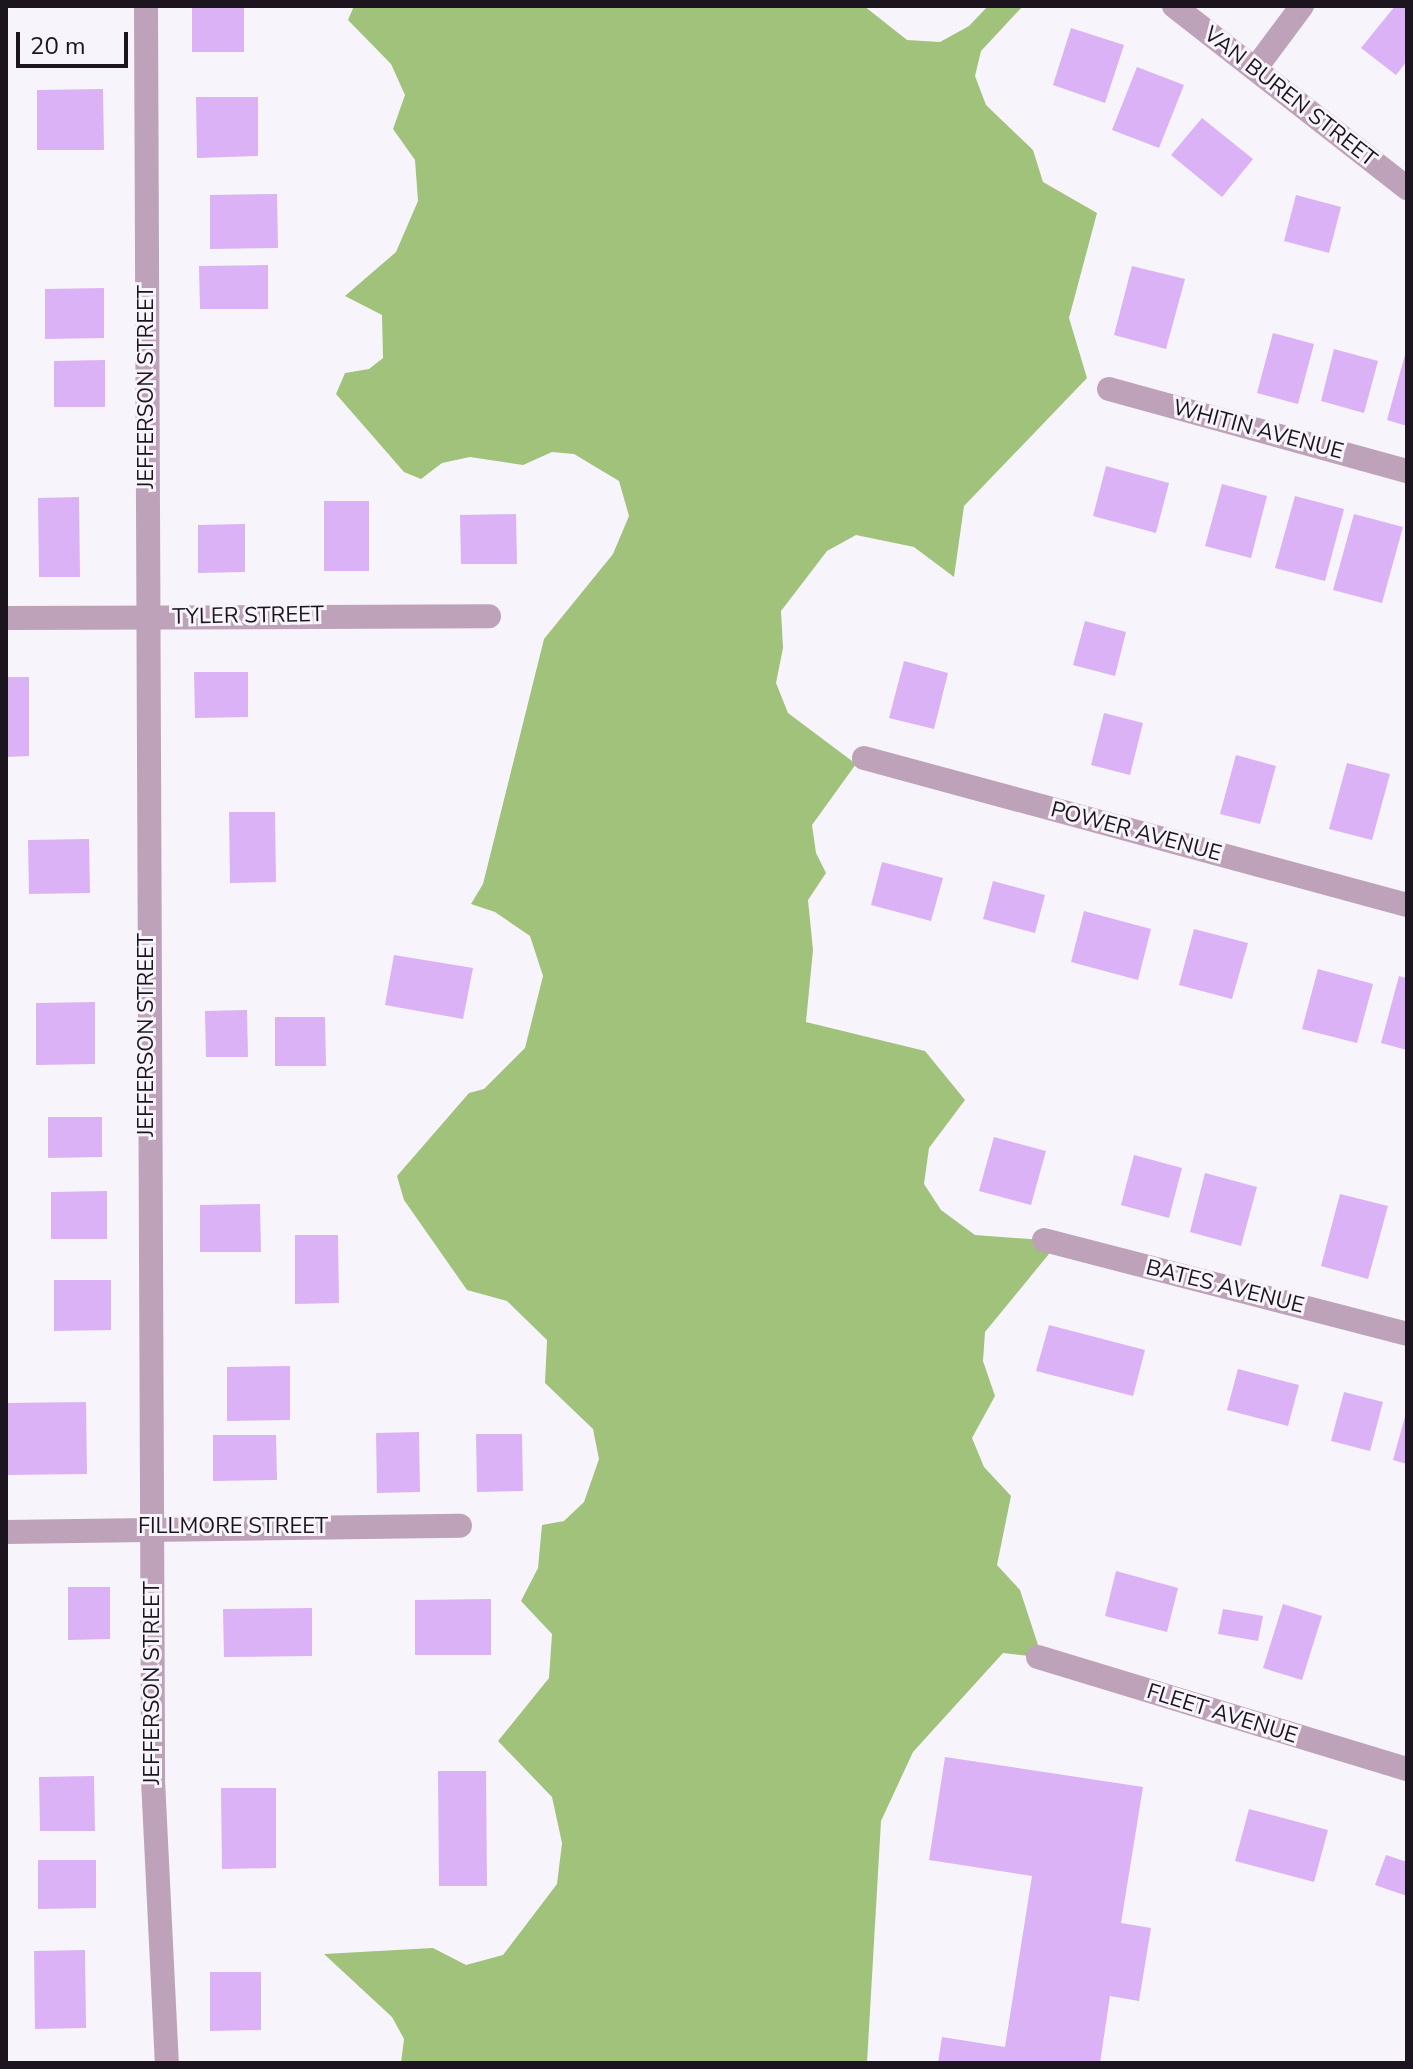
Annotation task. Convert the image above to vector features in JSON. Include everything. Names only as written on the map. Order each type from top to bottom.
[{"type":"street","name":"JEFFERSON STREET","points":[[146,6],[145,618],[153,1780],[167,2063]]},
{"type":"street","name":"VAN BUREN STREET","points":[[1174,6],[1407,188]]},
{"type":"street","points":[[1255,69],[1302,6]]},
{"type":"street","name":"WHITIN AVENUE","points":[[1109,389],[1407,471]]},
{"type":"street","name":"TYLER STREET","points":[[6,618],[489,616]]},
{"type":"street","name":"POWER AVENUE","points":[[864,758],[1407,905]]},
{"type":"street","name":"BATES AVENUE","points":[[1044,1240],[1407,1334]]},
{"type":"street","name":"FILLMORE STREET","points":[[6,1532],[152,1527],[460,1526]]},
{"type":"street","name":"FLEET AVENUE","points":[[1038,1657],[1407,1769]]},
{"type":"green space","points":[[354,6],[864,6],[907,40],[940,42],[969,26],[988,6],[1023,6],[981,51],[975,76],[986,105],[1033,150],[1043,182],[1097,213],[1069,318],[1087,378],[964,506],[954,577],[914,547],[856,535],[827,551],[781,611],[783,648],[776,683],[788,713],[856,764],[812,825],[816,853],[826,873],[808,900],[813,950],[806,1022],[925,1051],[965,1100],[929,1148],[924,1184],[941,1210],[975,1235],[1043,1240],[1053,1249],[985,1332],[983,1361],[995,1396],[972,1438],[984,1467],[1011,1496],[997,1565],[1020,1590],[1040,1651],[1038,1657],[1003,1653],[913,1752],[881,1821],[867,2063],[401,2063],[404,2039],[392,2017],[324,1954],[433,1948],[466,1965],[503,1955],[557,1884],[562,1843],[552,1797],[498,1741],[549,1678],[552,1634],[521,1601],[538,1568],[542,1525],[564,1521],[584,1502],[599,1459],[593,1429],[545,1383],[547,1340],[507,1301],[467,1290],[404,1200],[397,1176],[469,1093],[484,1089],[525,1048],[543,976],[530,936],[495,912],[471,904],[483,884],[544,639],[613,554],[629,516],[619,481],[574,454],[552,452],[523,465],[470,457],[442,463],[421,479],[404,472],[336,394],[345,373],[369,369],[383,358],[382,315],[345,296],[396,252],[418,201],[415,160],[393,129],[405,95],[391,64],[348,20]]},
{"type":"building","points":[[192,6],[244,6],[244,52],[192,52]]},
{"type":"building","points":[[1395,6],[1407,6],[1407,61],[1396,75],[1361,48]]},
{"type":"building","points":[[1071,28],[1124,45],[1105,103],[1053,85]]},
{"type":"building","points":[[1137,67],[1184,85],[1159,148],[1112,130]]},
{"type":"building","points":[[103,89],[104,150],[37,150],[37,90]]},
{"type":"building","points":[[196,97],[258,97],[258,156],[197,158]]},
{"type":"building","points":[[1202,118],[1253,159],[1222,197],[1171,155]]},
{"type":"building","points":[[277,194],[278,248],[210,249],[210,195]]},
{"type":"building","points":[[1296,195],[1341,207],[1329,253],[1284,241]]},
{"type":"building","points":[[268,265],[268,309],[200,309],[199,266]]},
{"type":"building","points":[[1132,266],[1185,279],[1166,349],[1114,335]]},
{"type":"building","points":[[104,288],[104,338],[45,339],[45,289]]},
{"type":"building","points":[[1273,333],[1314,344],[1298,404],[1257,393]]},
{"type":"building","points":[[1334,349],[1378,361],[1364,413],[1321,401]]},
{"type":"building","points":[[1407,351],[1407,426],[1387,420]]},
{"type":"building","points":[[105,360],[105,407],[54,407],[54,361]]},
{"type":"building","points":[[1106,466],[1169,483],[1156,533],[1093,516]]},
{"type":"building","points":[[1222,484],[1267,496],[1251,558],[1205,546]]},
{"type":"building","points":[[1295,496],[1344,509],[1325,581],[1275,568]]},
{"type":"building","points":[[79,497],[80,577],[39,577],[38,498]]},
{"type":"building","points":[[324,501],[369,501],[369,571],[324,571]]},
{"type":"building","points":[[516,514],[517,564],[461,564],[460,515]]},
{"type":"building","points":[[1354,514],[1403,527],[1382,603],[1333,590]]},
{"type":"building","points":[[245,524],[245,572],[198,573],[198,525]]},
{"type":"building","points":[[1085,621],[1126,632],[1115,676],[1073,665]]},
{"type":"building","points":[[904,661],[948,673],[934,729],[889,718]]},
{"type":"building","points":[[194,672],[248,672],[248,717],[195,718]]},
{"type":"building","points":[[6,677],[29,677],[29,756],[6,757]]},
{"type":"building","points":[[1104,713],[1143,723],[1130,775],[1091,765]]},
{"type":"building","points":[[1236,755],[1276,766],[1260,824],[1220,814]]},
{"type":"building","points":[[1347,763],[1390,774],[1372,840],[1329,829]]},
{"type":"building","points":[[229,812],[275,812],[276,882],[230,883]]},
{"type":"building","points":[[89,839],[90,893],[29,894],[28,840]]},
{"type":"building","points":[[882,862],[943,878],[931,921],[871,905]]},
{"type":"building","points":[[993,881],[1045,895],[1035,933],[983,919]]},
{"type":"building","points":[[1084,911],[1151,929],[1138,980],[1071,962]]},
{"type":"building","points":[[1194,929],[1248,943],[1232,999],[1179,985]]},
{"type":"building","points":[[394,955],[473,968],[463,1019],[385,1005]]},
{"type":"building","points":[[1318,969],[1373,984],[1357,1043],[1302,1029]]},
{"type":"building","points":[[1399,976],[1407,978],[1407,1050],[1381,1043]]},
{"type":"building","points":[[95,1002],[95,1064],[36,1065],[36,1003]]},
{"type":"building","points":[[247,1010],[248,1057],[206,1057],[205,1011]]},
{"type":"building","points":[[275,1017],[325,1017],[326,1066],[275,1066]]},
{"type":"building","points":[[48,1117],[102,1117],[102,1157],[48,1158]]},
{"type":"building","points":[[994,1137],[1046,1151],[1031,1205],[979,1191]]},
{"type":"building","points":[[1134,1155],[1182,1168],[1169,1218],[1121,1205]]},
{"type":"building","points":[[1205,1173],[1257,1187],[1241,1246],[1190,1232]]},
{"type":"building","points":[[107,1191],[107,1239],[51,1239],[51,1192]]},
{"type":"building","points":[[1340,1194],[1388,1206],[1368,1279],[1321,1266]]},
{"type":"building","points":[[260,1204],[261,1252],[200,1252],[200,1205]]},
{"type":"building","points":[[295,1235],[338,1235],[339,1303],[295,1304]]},
{"type":"building","points":[[54,1280],[111,1280],[111,1330],[54,1331]]},
{"type":"building","points":[[1049,1325],[1145,1350],[1133,1396],[1036,1371]]},
{"type":"building","points":[[290,1366],[290,1420],[227,1421],[227,1367]]},
{"type":"building","points":[[1238,1369],[1299,1385],[1288,1426],[1227,1410]]},
{"type":"building","points":[[1344,1392],[1383,1402],[1370,1451],[1331,1441]]},
{"type":"building","points":[[86,1402],[87,1474],[6,1475],[6,1403]]},
{"type":"building","points":[[1407,1413],[1407,1464],[1393,1460]]},
{"type":"building","points":[[419,1432],[420,1492],[377,1493],[376,1433]]},
{"type":"building","points":[[476,1434],[522,1434],[523,1491],[477,1492]]},
{"type":"building","points":[[213,1435],[276,1435],[277,1480],[213,1481]]},
{"type":"building","points":[[1116,1571],[1178,1588],[1167,1632],[1105,1616]]},
{"type":"building","points":[[68,1587],[110,1587],[110,1639],[68,1640]]},
{"type":"building","points":[[491,1599],[491,1655],[415,1655],[415,1600]]},
{"type":"building","points":[[1283,1604],[1322,1616],[1302,1680],[1263,1668]]},
{"type":"building","points":[[312,1608],[312,1656],[224,1657],[223,1609]]},
{"type":"building","points":[[1223,1609],[1263,1616],[1258,1641],[1218,1634]]},
{"type":"building","points":[[945,1757],[1143,1787],[1121,1923],[1151,1928],[1139,2001],[1110,1996],[1100,2063],[938,2063],[942,2037],[1005,2047],[1032,1876],[929,1860]]},
{"type":"building","points":[[438,1771],[486,1771],[487,1886],[439,1886]]},
{"type":"building","points":[[94,1776],[95,1831],[40,1831],[39,1777]]},
{"type":"building","points":[[221,1788],[276,1788],[276,1868],[222,1869]]},
{"type":"building","points":[[1249,1809],[1328,1830],[1314,1882],[1235,1861]]},
{"type":"building","points":[[1386,1855],[1407,1862],[1407,1896],[1375,1885]]},
{"type":"building","points":[[38,1860],[96,1860],[96,1908],[38,1909]]},
{"type":"building","points":[[85,1950],[86,2028],[35,2029],[34,1951]]},
{"type":"building","points":[[210,1972],[261,1972],[261,2030],[210,2031]]}]
